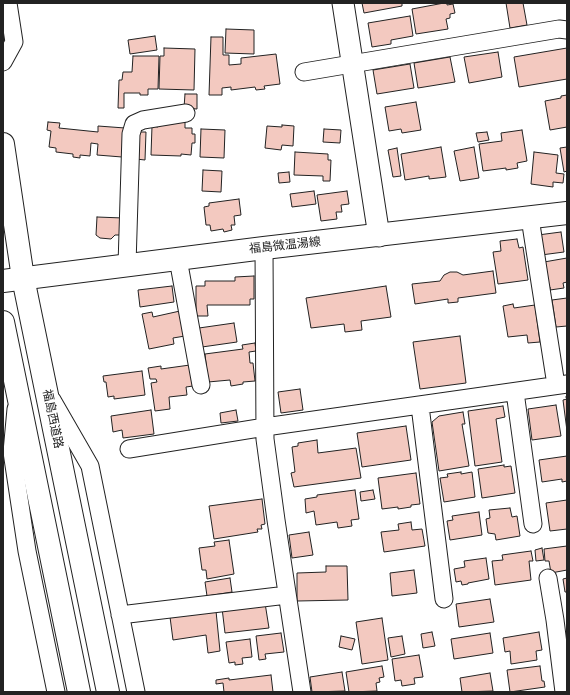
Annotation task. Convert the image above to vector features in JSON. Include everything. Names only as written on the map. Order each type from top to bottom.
[{"type":"main road","name":"福島西道路","points":[[3,144],[13,280],[45,387],[108,692]]},
{"type":"main road","name":"福島微温湯線","points":[[13,280],[264,248],[379,236],[567,213]]},
{"type":"main road","points":[[3,322],[79,692]]},
{"type":"street","points":[[3,62],[14,42],[8,3]]},
{"type":"street","points":[[343,3],[354,64],[379,236]]},
{"type":"street","points":[[304,72],[559,29],[567,30]]},
{"type":"street","points":[[127,265],[131,134],[134,124],[142,120],[186,113]]},
{"type":"street","points":[[129,449],[265,427],[420,406],[562,384],[530,218]]},
{"type":"street","points":[[264,248],[266,440],[274,506],[302,692]]},
{"type":"street","points":[[178,259],[201,385]]},
{"type":"street","points":[[45,387],[90,466],[136,692]]},
{"type":"street","points":[[515,392],[532,524]]},
{"type":"street","points":[[18,394],[12,452],[27,551],[56,692]]},
{"type":"street","points":[[420,406],[444,599]]},
{"type":"street","points":[[548,578],[561,619],[564,692]]},
{"type":"street","points":[[120,615],[287,595]]},
{"type":"building","points":[[362,3],[402,3],[402,6],[364,13]]},
{"type":"building","points":[[447,3],[447,5],[453,4],[455,13],[450,14],[450,18],[446,19],[448,29],[416,34],[412,9]]},
{"type":"building","points":[[506,3],[523,3],[527,25],[510,28]]},
{"type":"building","points":[[410,16],[413,36],[391,40],[391,44],[372,47],[368,23]]},
{"type":"building","points":[[226,29],[254,30],[254,54],[225,53]]},
{"type":"building","points":[[155,36],[157,50],[130,54],[128,40]]},
{"type":"building","points":[[211,37],[223,37],[223,55],[229,55],[229,65],[241,64],[241,58],[276,54],[280,84],[264,86],[265,89],[256,90],[255,87],[231,90],[231,87],[222,88],[222,95],[209,95]]},
{"type":"building","points":[[164,48],[195,49],[194,90],[159,89],[160,56],[164,56]]},
{"type":"building","points":[[567,48],[567,79],[519,87],[514,57]]},
{"type":"building","points":[[498,52],[502,77],[469,83],[464,57]]},
{"type":"building","points":[[133,56],[159,56],[158,89],[148,89],[148,95],[140,95],[140,93],[124,93],[124,108],[118,108],[119,80],[122,80],[123,72],[132,72]]},
{"type":"building","points":[[450,57],[455,82],[418,88],[414,63]]},
{"type":"building","points":[[410,64],[414,88],[377,94],[373,70]]},
{"type":"building","points":[[185,94],[197,94],[197,109],[184,108]]},
{"type":"building","points":[[567,95],[567,127],[550,130],[545,101],[561,98],[561,96]]},
{"type":"building","points":[[416,102],[421,130],[402,133],[401,129],[389,131],[385,107]]},
{"type":"building","points":[[48,122],[60,123],[59,128],[98,132],[98,126],[125,128],[122,157],[97,155],[98,144],[91,143],[90,156],[80,155],[80,158],[73,157],[73,154],[56,152],[56,148],[49,147],[51,131],[47,130]]},
{"type":"building","points":[[185,122],[185,128],[192,128],[192,134],[195,134],[195,143],[192,143],[191,155],[151,155],[152,126],[158,127],[158,124]]},
{"type":"building","points":[[282,125],[294,126],[293,146],[282,145],[281,150],[265,148],[267,126],[282,127]]},
{"type":"building","points":[[201,129],[225,130],[224,158],[200,157]]},
{"type":"building","points":[[324,129],[341,130],[340,143],[323,142]]},
{"type":"building","points":[[522,130],[527,161],[517,163],[518,168],[483,171],[479,144],[502,141],[501,133]]},
{"type":"building","points":[[137,132],[146,132],[145,160],[136,159]]},
{"type":"building","points":[[487,132],[489,140],[478,142],[476,133]]},
{"type":"building","points":[[441,147],[446,177],[429,179],[429,176],[405,180],[401,154]]},
{"type":"building","points":[[474,147],[479,178],[460,181],[454,151]]},
{"type":"building","points":[[567,147],[567,171],[564,172],[560,148]]},
{"type":"building","points":[[397,148],[401,176],[393,177],[388,150]]},
{"type":"building","points":[[295,152],[328,154],[328,160],[331,160],[330,181],[323,181],[323,176],[294,175]]},
{"type":"building","points":[[534,152],[558,155],[556,173],[564,174],[563,183],[553,182],[553,187],[531,184]]},
{"type":"building","points":[[203,170],[222,171],[221,192],[202,191]]},
{"type":"building","points":[[289,172],[290,182],[279,183],[278,173]]},
{"type":"building","points":[[314,191],[316,204],[292,207],[290,194]]},
{"type":"building","points":[[347,191],[349,204],[341,205],[342,212],[336,212],[337,219],[321,221],[317,195]]},
{"type":"building","points":[[239,199],[241,215],[234,216],[235,225],[231,225],[232,230],[224,232],[223,229],[211,231],[210,225],[206,225],[204,207],[209,206],[209,203]]},
{"type":"building","points":[[97,217],[123,218],[123,235],[115,235],[111,239],[100,238],[96,235]]},
{"type":"building","points":[[561,232],[564,252],[541,255],[538,235]]},
{"type":"building","points":[[517,239],[519,248],[523,247],[528,280],[498,284],[493,252],[501,251],[500,241]]},
{"type":"building","points":[[567,258],[567,282],[563,283],[564,288],[550,290],[550,287],[547,288],[544,262]]},
{"type":"building","points":[[493,271],[496,293],[458,298],[458,302],[448,303],[448,299],[415,304],[412,284],[440,281],[444,275],[450,272],[457,272],[463,275]]},
{"type":"building","points":[[254,276],[254,299],[250,299],[250,305],[207,305],[208,316],[196,316],[196,286],[205,286],[205,281],[235,281],[235,277]]},
{"type":"building","points":[[172,286],[174,302],[140,307],[138,290]]},
{"type":"building","points":[[386,286],[391,317],[361,321],[362,330],[345,332],[344,324],[311,328],[306,298]]},
{"type":"building","points":[[567,298],[567,326],[556,327],[552,300]]},
{"type":"building","points":[[513,304],[514,308],[535,305],[540,342],[528,343],[527,335],[508,337],[503,306]]},
{"type":"building","points":[[180,311],[185,336],[173,338],[174,344],[149,349],[142,314],[152,312],[153,317]]},
{"type":"building","points":[[234,323],[237,342],[202,347],[199,328]]},
{"type":"building","points":[[460,336],[466,383],[420,389],[413,342]]},
{"type":"building","points":[[255,343],[256,351],[249,352],[250,363],[253,363],[255,381],[243,382],[243,384],[231,386],[230,380],[208,382],[205,354],[243,349],[242,345]]},
{"type":"building","points":[[190,365],[193,386],[186,387],[187,395],[169,397],[170,409],[155,411],[151,383],[157,382],[156,379],[150,379],[148,368],[161,366],[161,369]]},
{"type":"building","points":[[142,371],[145,395],[114,399],[114,396],[108,397],[106,382],[104,382],[103,376]]},
{"type":"building","points":[[300,389],[303,410],[281,413],[278,392]]},
{"type":"building","points":[[567,399],[567,431],[563,400]]},
{"type":"building","points":[[556,405],[561,436],[532,440],[528,409]]},
{"type":"building","points":[[503,406],[505,417],[496,419],[502,462],[475,466],[468,411]]},
{"type":"building","points":[[151,410],[154,434],[123,438],[122,430],[113,432],[111,416]]},
{"type":"building","points":[[236,410],[238,421],[221,423],[220,413]]},
{"type":"building","points":[[463,412],[465,424],[462,424],[469,466],[439,471],[432,422],[439,416]]},
{"type":"building","points":[[406,426],[411,460],[362,467],[357,433]]},
{"type":"building","points":[[317,440],[318,453],[356,448],[361,478],[294,487],[291,473],[295,472],[292,447],[298,446],[298,443]]},
{"type":"building","points":[[567,456],[567,481],[562,482],[562,479],[542,482],[539,460]]},
{"type":"building","points":[[504,465],[504,467],[511,466],[515,493],[482,498],[478,469]]},
{"type":"building","points":[[461,472],[461,474],[472,472],[475,497],[444,502],[440,478],[448,477],[447,474]]},
{"type":"building","points":[[416,473],[420,504],[398,509],[398,507],[382,509],[378,478]]},
{"type":"building","points":[[355,490],[359,519],[351,520],[352,526],[338,528],[337,522],[316,525],[314,511],[306,513],[305,499],[317,497],[317,495]]},
{"type":"building","points":[[373,490],[375,499],[361,501],[360,492]]},
{"type":"building","points":[[262,499],[265,524],[261,525],[262,529],[257,529],[258,532],[214,539],[209,506]]},
{"type":"building","points":[[567,500],[567,529],[550,531],[546,503]]},
{"type":"building","points":[[510,508],[512,517],[517,516],[520,536],[496,540],[495,534],[488,533],[486,519],[490,518],[489,510]]},
{"type":"building","points":[[479,512],[482,535],[450,540],[447,521],[453,520],[452,516]]},
{"type":"building","points":[[411,522],[412,530],[422,529],[425,546],[384,552],[381,532],[399,530],[398,524]]},
{"type":"building","points":[[309,532],[313,555],[292,558],[289,535]]},
{"type":"building","points":[[229,540],[234,574],[207,579],[206,570],[202,570],[199,548],[215,546],[214,542]]},
{"type":"building","points":[[567,546],[567,570],[551,573],[549,561],[545,561],[544,549]]},
{"type":"building","points":[[542,548],[544,560],[536,561],[535,550]]},
{"type":"building","points":[[531,551],[533,561],[529,561],[531,580],[495,585],[492,561],[503,560],[502,555]]},
{"type":"building","points":[[486,558],[489,579],[462,585],[461,581],[456,582],[454,569],[465,567],[464,561]]},
{"type":"building","points":[[326,566],[347,566],[348,600],[297,601],[297,573],[326,572]]},
{"type":"building","points":[[414,570],[417,593],[392,596],[390,573]]},
{"type":"building","points":[[230,578],[232,592],[207,596],[205,582]]},
{"type":"building","points":[[567,578],[567,592],[565,592],[563,579]]},
{"type":"building","points":[[490,599],[494,622],[459,627],[456,604]]},
{"type":"building","points":[[265,603],[269,628],[225,633],[222,608]]},
{"type":"building","points":[[216,611],[220,651],[208,653],[206,635],[173,640],[170,617]]},
{"type":"building","points":[[382,618],[388,660],[362,664],[356,622]]},
{"type":"building","points":[[432,632],[435,646],[423,648],[421,634]]},
{"type":"building","points":[[539,632],[542,650],[536,651],[537,660],[511,664],[510,651],[505,652],[503,638]]},
{"type":"building","points":[[281,633],[284,652],[265,654],[266,659],[259,660],[256,636]]},
{"type":"building","points":[[490,633],[493,653],[454,659],[451,639]]},
{"type":"building","points":[[341,636],[355,639],[352,650],[339,647]]},
{"type":"building","points":[[402,636],[405,654],[391,657],[388,638]]},
{"type":"building","points":[[250,639],[252,657],[242,658],[243,664],[235,665],[235,662],[229,663],[226,642]]},
{"type":"building","points":[[419,655],[423,677],[414,678],[415,684],[402,686],[401,680],[395,681],[392,659]]},
{"type":"building","points":[[382,666],[384,677],[379,678],[380,682],[376,683],[377,691],[349,692],[346,672]]},
{"type":"building","points":[[540,666],[542,681],[544,681],[545,687],[510,692],[507,670]]},
{"type":"building","points":[[342,672],[345,691],[312,692],[310,677]]},
{"type":"building","points":[[490,673],[493,691],[462,692],[460,678]]},
{"type":"building","points":[[271,675],[273,692],[224,692],[223,683],[216,684],[216,680]]}]
